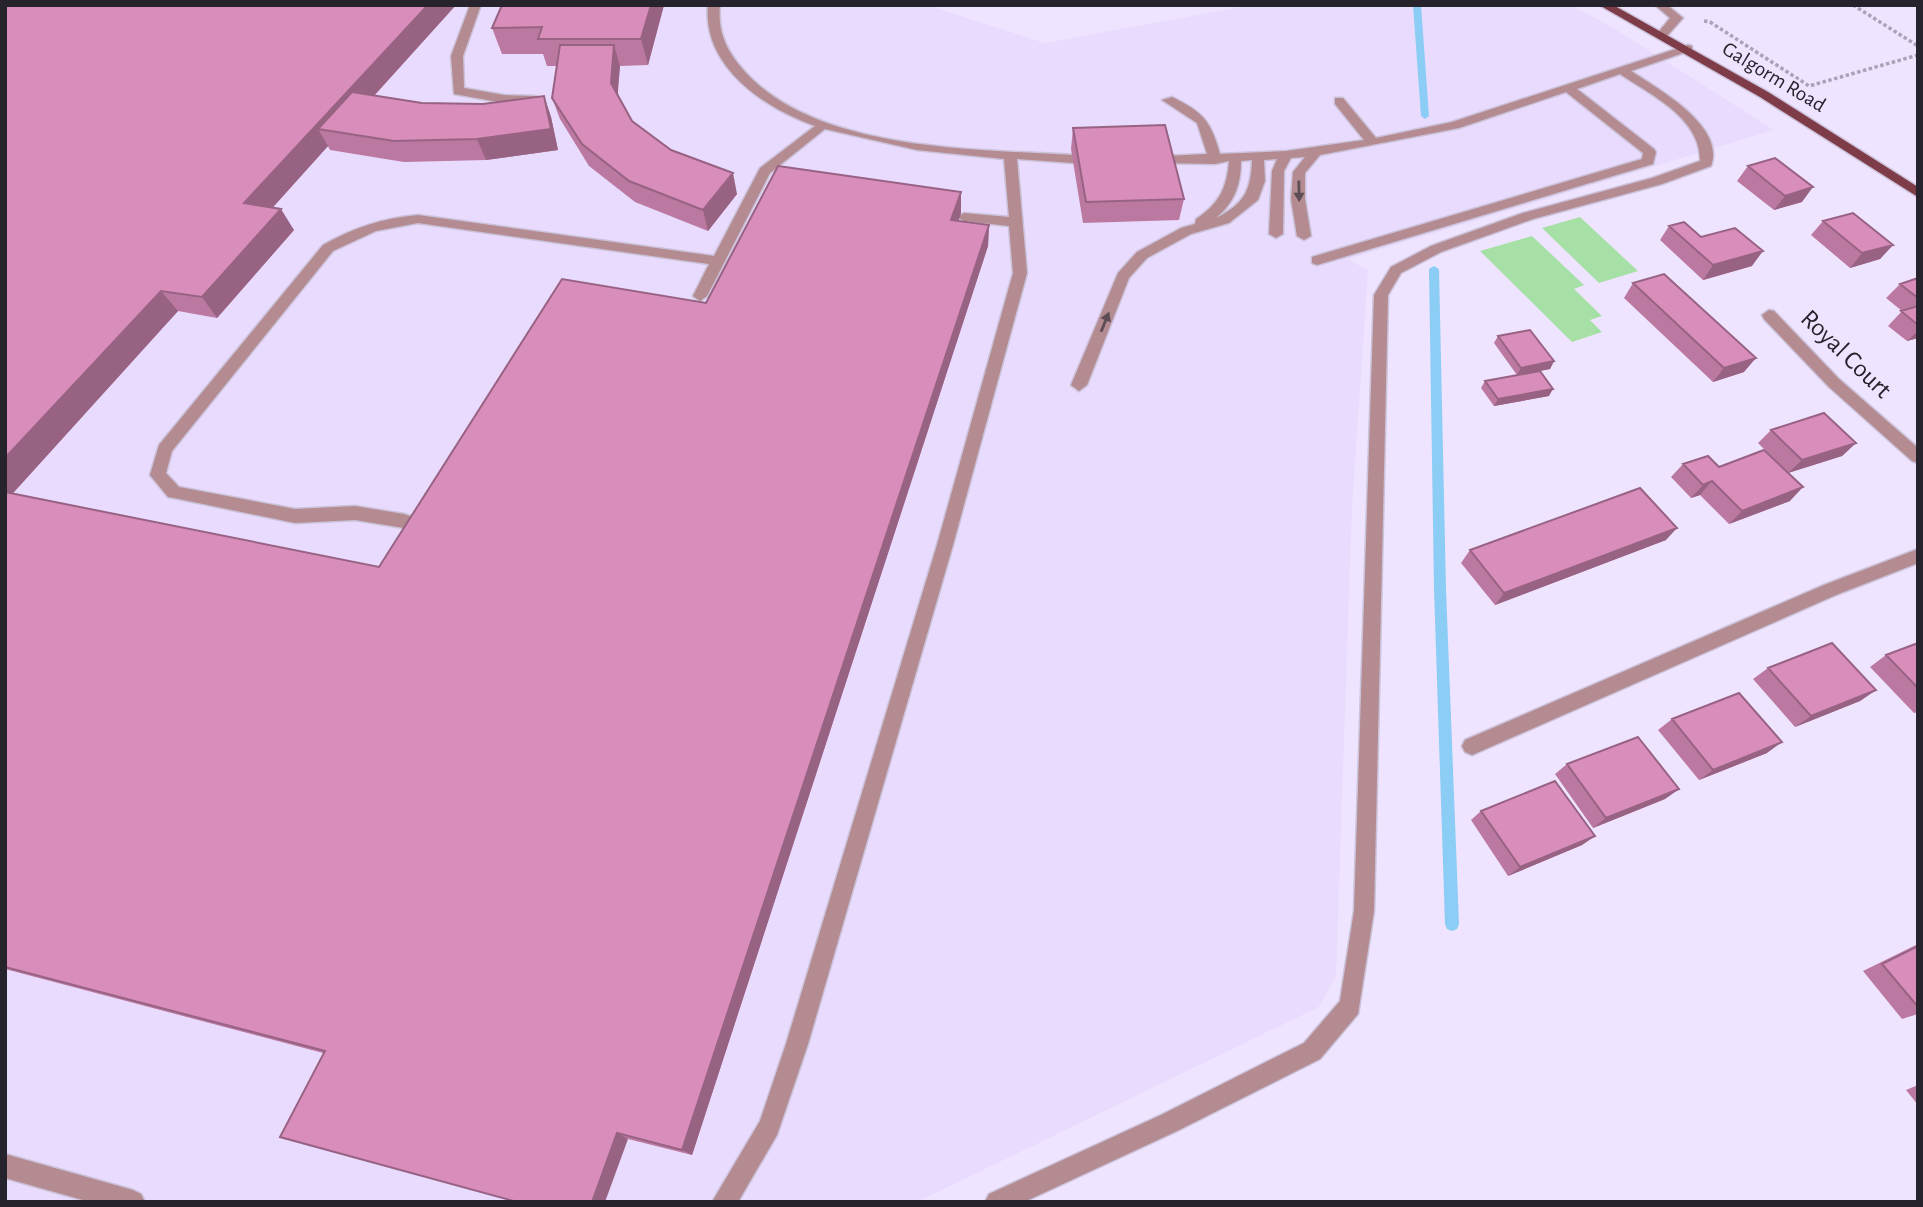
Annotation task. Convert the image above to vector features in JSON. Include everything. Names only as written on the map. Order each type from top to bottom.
[{"type":"main road","name":"Galgorm Road","points":[[1604,5],[1688,48],[1807,118],[1918,193]]},
{"type":"street","points":[[476,5],[457,56],[458,91],[504,99],[534,100]]},
{"type":"street","points":[[714,5],[715,37],[732,66],[768,100],[823,125],[908,144],[1073,159]]},
{"type":"street","points":[[1660,5],[1677,19],[1662,34]]},
{"type":"street","points":[[1165,160],[1286,155],[1373,143],[1455,125],[1688,48]]},
{"type":"street","points":[[997,1202],[1170,1123],[1312,1051],[1350,1006],[1364,911],[1381,295],[1396,270],[1436,248],[1528,216],[1657,181],[1706,163],[1706,142],[1697,127],[1658,95],[1621,70]]},
{"type":"street","points":[[1317,260],[1648,161],[1650,152],[1567,87]]},
{"type":"street","points":[[1168,100],[1196,113],[1206,125],[1215,160]]},
{"type":"street","points":[[1339,101],[1373,143]]},
{"type":"street","points":[[700,296],[765,171],[823,125]]},
{"type":"street","points":[[1304,236],[1298,199],[1299,172],[1316,152]]},
{"type":"street","points":[[724,1202],[769,1127],[809,1005],[945,545],[1020,273],[1010,155]]},
{"type":"street","points":[[1276,234],[1278,171],[1286,155]]},
{"type":"street","points":[[1186,231],[1224,220],[1253,197],[1258,181],[1258,157]]},
{"type":"street","points":[[1079,386],[1123,275],[1142,255],[1212,216],[1228,197],[1235,183],[1236,159]]},
{"type":"street","points":[[964,217],[1016,222]]},
{"type":"street","points":[[404,522],[355,513],[295,516],[174,492],[158,475],[165,449],[328,248],[354,232],[388,221],[418,219],[718,261]]},
{"type":"street","name":"Royal Court","points":[[1769,315],[1833,383],[1918,457]]},
{"type":"street","points":[[1472,746],[1830,590],[1918,555]]},
{"type":"street","points":[[5,1166],[133,1202]]},
{"type":"path","points":[[1853,5],[1918,46]]},
{"type":"path","points":[[1677,19],[1710,22],[1809,86],[1918,55]]},
{"type":"shaded area","points":[[5,5],[927,5],[1045,43],[1251,5],[1571,5],[1612,27],[1774,130],[1349,259],[1368,271],[1352,508],[1336,976],[1319,1007],[917,1202],[5,1202]]},
{"type":"green space","points":[[1580,217],[1638,271],[1599,283],[1542,228]]},
{"type":"green space","points":[[1532,236],[1584,285],[1574,289],[1602,316],[1590,320],[1602,332],[1572,342],[1480,251]]},
{"type":"building","points":[[5,5],[428,5],[244,203],[281,209],[202,297],[161,291],[5,458]]},
{"type":"building","points":[[502,5],[651,5],[641,39],[538,39],[542,27],[492,28]]},
{"type":"building","points":[[560,45],[614,45],[611,83],[632,121],[671,150],[733,173],[703,210],[629,181],[582,144],[552,98]]},
{"type":"building","points":[[352,92],[422,103],[483,104],[544,96],[551,129],[477,139],[394,141],[318,129]]},
{"type":"building","points":[[1165,125],[1184,199],[1086,202],[1073,128]]},
{"type":"building","points":[[1775,158],[1813,187],[1785,196],[1748,166]]},
{"type":"building","points":[[778,166],[961,192],[951,220],[989,225],[682,1150],[617,1133],[592,1202],[517,1202],[280,1137],[325,1051],[5,967],[5,492],[379,567],[562,279],[706,303]]},
{"type":"building","points":[[1853,213],[1893,245],[1862,253],[1823,221]]},
{"type":"building","points":[[1684,222],[1701,237],[1735,228],[1763,251],[1713,265],[1669,226]]},
{"type":"building","points":[[1664,274],[1756,358],[1724,368],[1633,283]]},
{"type":"building","points":[[1918,278],[1918,298],[1900,284]]},
{"type":"building","points":[[1918,306],[1918,325],[1901,311]]},
{"type":"building","points":[[1530,330],[1554,361],[1521,368],[1498,336]]},
{"type":"building","points":[[1540,371],[1553,389],[1498,399],[1485,381]]},
{"type":"building","points":[[1824,413],[1856,443],[1802,460],[1771,430]]},
{"type":"building","points":[[1764,450],[1803,487],[1742,511],[1712,481],[1703,485],[1683,464],[1708,456],[1719,467]]},
{"type":"building","points":[[1640,488],[1677,528],[1504,593],[1470,550]]},
{"type":"building","points":[[1832,643],[1876,690],[1811,716],[1768,668]]},
{"type":"building","points":[[1918,643],[1918,688],[1886,655]]},
{"type":"building","points":[[1739,693],[1782,742],[1713,770],[1672,719]]},
{"type":"building","points":[[1638,737],[1679,789],[1606,818],[1567,764]]},
{"type":"building","points":[[1555,781],[1595,836],[1520,867],[1481,811]]},
{"type":"building","points":[[1918,946],[1918,1007],[1882,964]]},
{"type":"waterway","points":[[1417,5],[1425,116]]},
{"type":"waterway","points":[[1434,269],[1440,589],[1452,924]]}]
